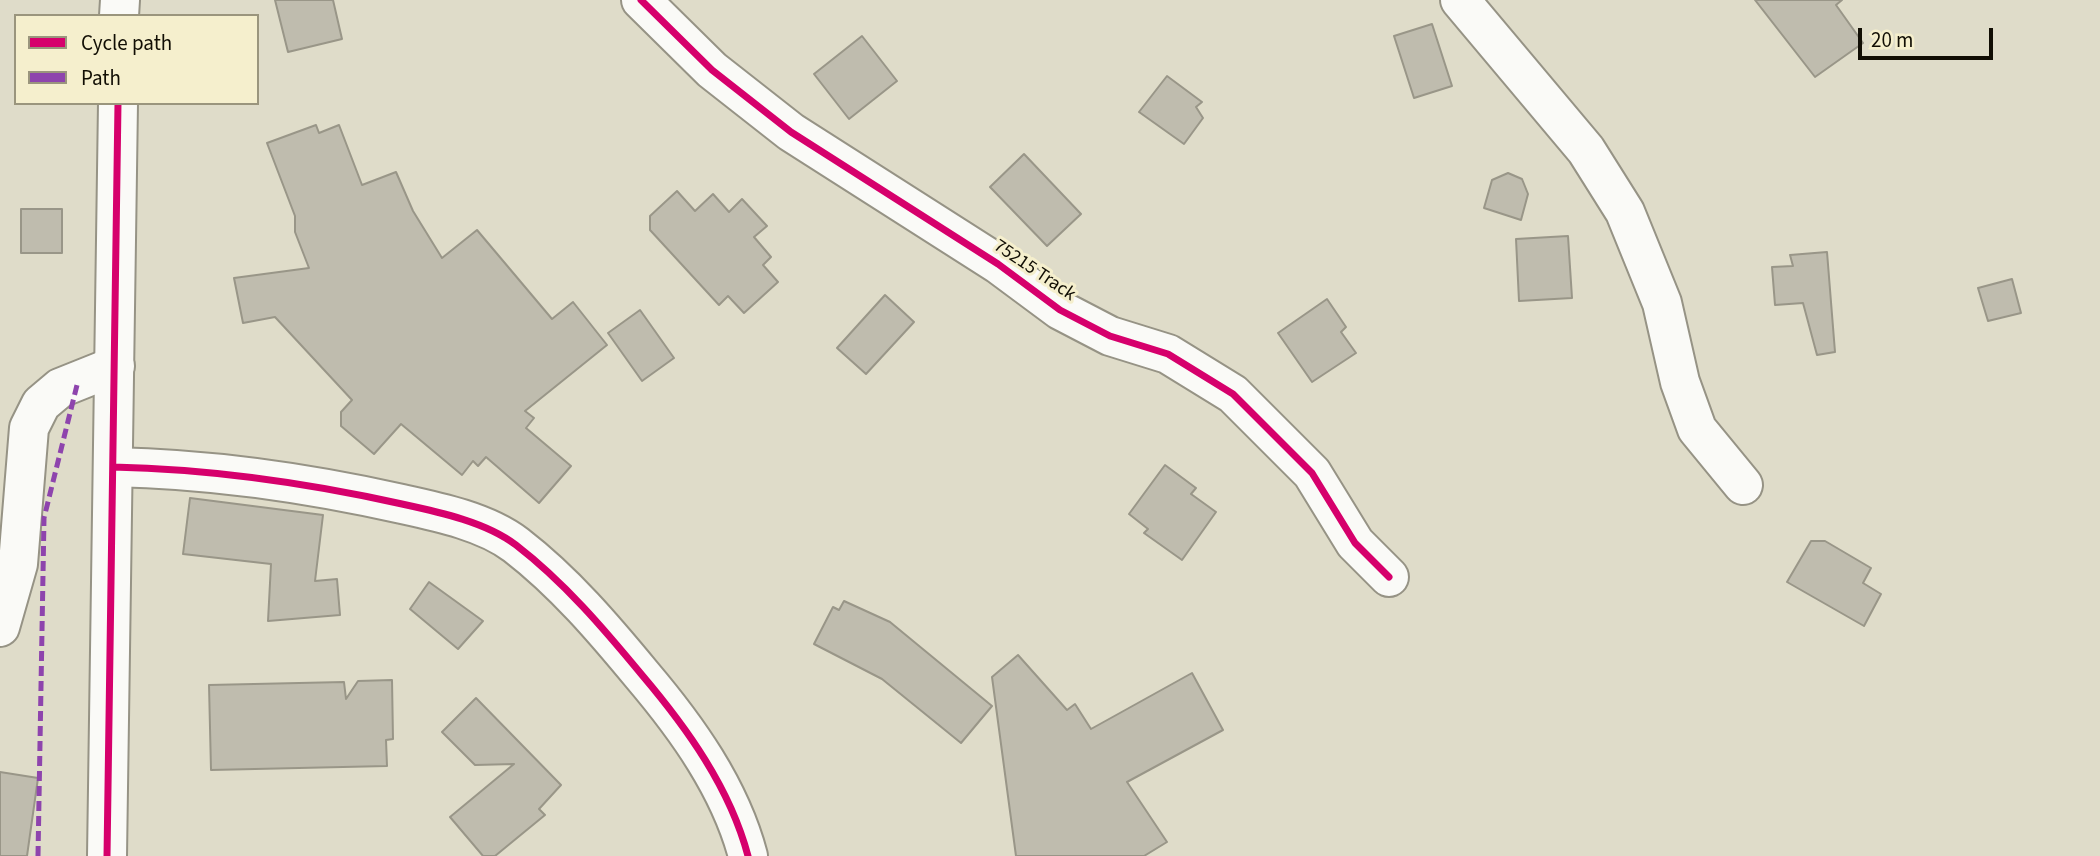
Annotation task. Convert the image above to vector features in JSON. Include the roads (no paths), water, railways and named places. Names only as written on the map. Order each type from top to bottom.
[{"type":"street","name":"75215 Track","points":[[641,0],[712,70],[791,132],[998,264],[1060,310],[1110,336],[1168,354],[1233,394],[1312,473],[1355,543],[1389,576]]},
{"type":"street","points":[[1460,0],[1586,150],[1625,212],[1662,303],[1680,382],[1698,429],[1743,485]]},
{"type":"street","points":[[107,856],[118,105]]},
{"type":"street","points":[[0,627],[29,428],[41,404],[60,388],[115,366]]},
{"type":"street","points":[[113,467],[185,468],[361,495],[456,516],[515,544],[590,613],[667,705],[719,783],[740,824],[748,856]]}]
